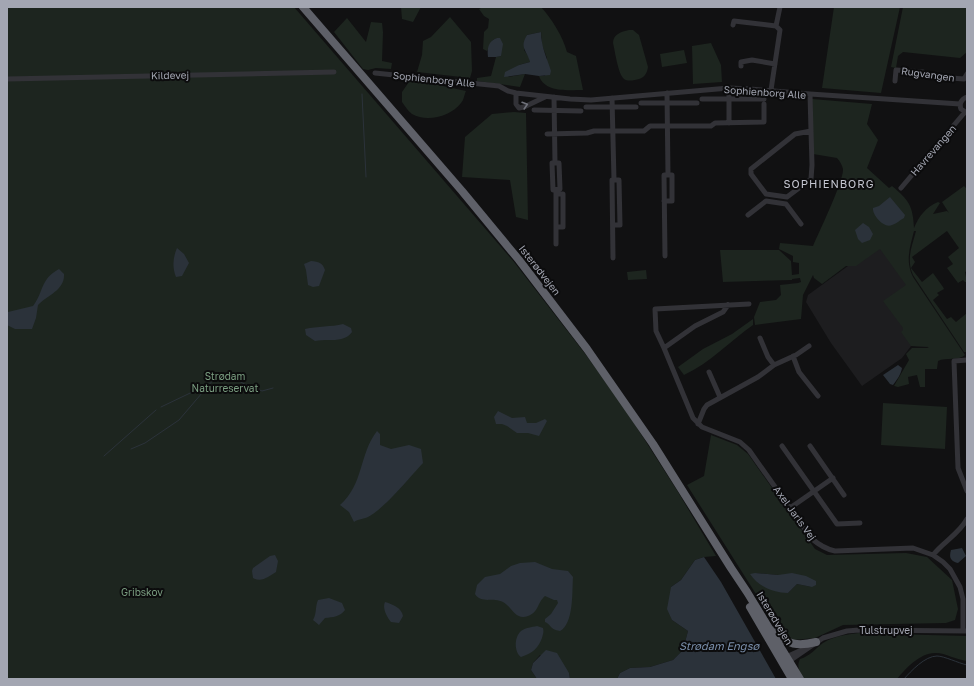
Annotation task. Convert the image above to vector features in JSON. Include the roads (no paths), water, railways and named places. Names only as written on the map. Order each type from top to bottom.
[{"type":"highway","name":"Isterødvejen","points":[[303,7],[467,197],[519,260],[617,390],[747,592],[786,660],[792,679]]},
{"type":"highway","name":"Isterødvejen","points":[[731,568],[750,606],[800,679]]},
{"type":"highway","points":[[747,592],[776,633],[783,640],[790,644],[798,645],[816,642]]},
{"type":"street","points":[[776,26],[780,7]]},
{"type":"street","points":[[733,26],[734,21],[776,26],[780,30],[771,90]]},
{"type":"street","points":[[741,66],[741,62],[752,60],[775,64]]},
{"type":"street","name":"Rugvangen","points":[[895,81],[896,70],[923,72],[926,76],[964,79],[967,74]]},
{"type":"street","name":"Kildevej","points":[[7,79],[334,72]]},
{"type":"street","name":"Sophienborg Alle","points":[[375,72],[499,86],[516,93],[591,100],[729,88],[960,104]]},
{"type":"street","points":[[729,88],[729,123]]},
{"type":"street","points":[[516,93],[516,104],[519,108],[546,96]]},
{"type":"street","points":[[665,256],[664,175],[668,175],[667,93]]},
{"type":"street","points":[[810,94],[812,164],[811,179],[787,197],[766,194],[751,174],[751,169],[796,134],[811,131]]},
{"type":"street","points":[[554,97],[555,164],[560,163],[560,190],[556,192],[563,194],[563,227],[556,227],[556,244]]},
{"type":"street","points":[[612,98],[614,180],[612,180],[613,258]]},
{"type":"street","points":[[966,113],[961,109],[960,104],[962,100],[967,98]]},
{"type":"street","points":[[547,134],[587,133],[594,130],[644,131],[650,126],[710,126],[715,123],[764,122],[764,102],[729,99],[702,99]]},
{"type":"street","points":[[641,103],[697,103]]},
{"type":"street","points":[[534,110],[636,107]]},
{"type":"street","name":"Havrevangen","points":[[901,188],[966,113]]},
{"type":"street","points":[[763,204],[765,192]]},
{"type":"street","points":[[788,207],[790,195]]},
{"type":"street","points":[[748,215],[766,201],[786,204],[801,224]]},
{"type":"street","points":[[749,304],[655,308],[656,331],[693,418],[698,424],[707,405],[753,380],[774,365],[793,356],[808,346]]},
{"type":"street","points":[[664,348],[695,326],[723,312],[728,305]]},
{"type":"street","points":[[760,338],[768,357],[774,365]]},
{"type":"street","points":[[793,356],[799,372],[818,396]]},
{"type":"street","points":[[967,360],[954,361],[958,468],[967,491]]},
{"type":"street","points":[[709,372],[720,397]]},
{"type":"street","name":"Axel Jarls Vej","points":[[698,424],[740,442],[749,450],[811,538],[825,549],[835,551],[913,548],[932,555],[943,562],[950,569],[960,587],[963,599],[965,631]]},
{"type":"street","points":[[782,446],[837,524],[860,523]]},
{"type":"street","points":[[810,446],[844,494]]},
{"type":"street","points":[[790,508],[833,478]]},
{"type":"street","points":[[932,555],[938,548],[960,530],[967,519]]},
{"type":"street","name":"Tulstrupvej","points":[[786,660],[816,642],[834,634],[859,630],[965,631]]},
{"type":"water","points":[[541,32],[543,48],[551,71],[550,75],[539,76],[525,74],[504,77],[505,72],[519,65],[530,62],[524,49],[525,39],[527,35]]},
{"type":"water","points":[[497,38],[500,38],[503,44],[501,56],[488,57],[490,43]]},
{"type":"water","points":[[890,197],[905,215],[904,218],[889,226],[876,218],[873,208],[879,206]]},
{"type":"water","points":[[863,223],[869,227],[873,234],[870,240],[862,243],[858,239],[855,230]]},
{"type":"water","points":[[177,248],[184,254],[189,263],[182,276],[176,277],[174,262]]},
{"type":"water","points":[[311,261],[320,263],[323,265],[325,270],[319,286],[313,287],[308,285],[304,264]]},
{"type":"water","points":[[59,269],[64,274],[64,280],[55,292],[38,305],[36,318],[32,329],[15,329],[7,325],[8,312],[33,306],[45,281]]},
{"type":"water","points":[[343,324],[351,328],[352,332],[344,338],[315,341],[306,335],[305,329]]},
{"type":"water","points":[[898,365],[902,368],[901,372],[893,385],[890,384],[883,375]]},
{"type":"water","points":[[498,411],[512,418],[525,417],[527,423],[536,423],[545,419],[547,421],[539,436],[528,433],[517,433],[507,426],[496,424],[494,417]]},
{"type":"water","points":[[377,431],[380,434],[380,445],[391,449],[409,445],[421,449],[423,463],[382,507],[368,517],[354,522],[349,512],[340,505],[348,497],[358,478],[367,449]]},
{"type":"water","points":[[962,548],[966,556],[958,563],[953,561],[950,557],[951,550]]},
{"type":"water","points":[[275,555],[278,561],[276,572],[259,580],[253,578],[253,568],[270,556]]},
{"type":"water","name":"Strødam Engsø","points":[[704,557],[721,582],[776,679],[617,679],[620,673],[630,668],[650,667],[673,660],[683,650],[688,631],[672,620],[667,609],[671,587],[681,580],[695,560]]},
{"type":"water","points":[[535,562],[552,569],[568,571],[573,577],[570,615],[565,627],[560,631],[552,628],[545,622],[545,619],[551,614],[558,603],[557,600],[545,596],[532,614],[520,617],[503,602],[496,600],[484,600],[475,594],[477,585],[485,577],[500,574],[511,566],[520,563]]},
{"type":"water","points":[[792,573],[806,576],[816,581],[816,585],[812,587],[797,584],[788,593],[782,593],[766,588],[757,582],[750,574],[778,575]]},
{"type":"water","points":[[329,598],[342,603],[345,610],[334,617],[325,618],[319,625],[313,620],[318,600]]},
{"type":"water","points":[[385,602],[394,605],[401,611],[403,616],[399,623],[391,622],[389,620],[385,610]]},
{"type":"water","points":[[537,626],[543,628],[542,638],[539,645],[528,654],[521,657],[516,648],[517,637],[524,629]]},
{"type":"water","points":[[546,650],[557,653],[569,673],[570,679],[537,679],[531,670],[533,663]]},
{"type":"waterway","points":[[362,94],[366,177]]},
{"type":"waterway","points":[[220,377],[239,381],[248,386]]},
{"type":"waterway","points":[[131,449],[145,443],[179,420],[214,379]]},
{"type":"waterway","points":[[161,407],[209,384]]},
{"type":"waterway","points":[[255,388],[262,391],[273,388]]},
{"type":"waterway","points":[[104,456],[156,410]]},
{"type":"waterway","points":[[904,679],[919,664],[932,657],[943,657],[967,665]]},
{"type":"district","name":"SOPHIENBORG","points":[[829,183]]},
{"type":"park label","name":"Strødam Naturreservat","points":[[225,382]]},
{"type":"park label","name":"Gribskov","points":[[142,592]]}]
